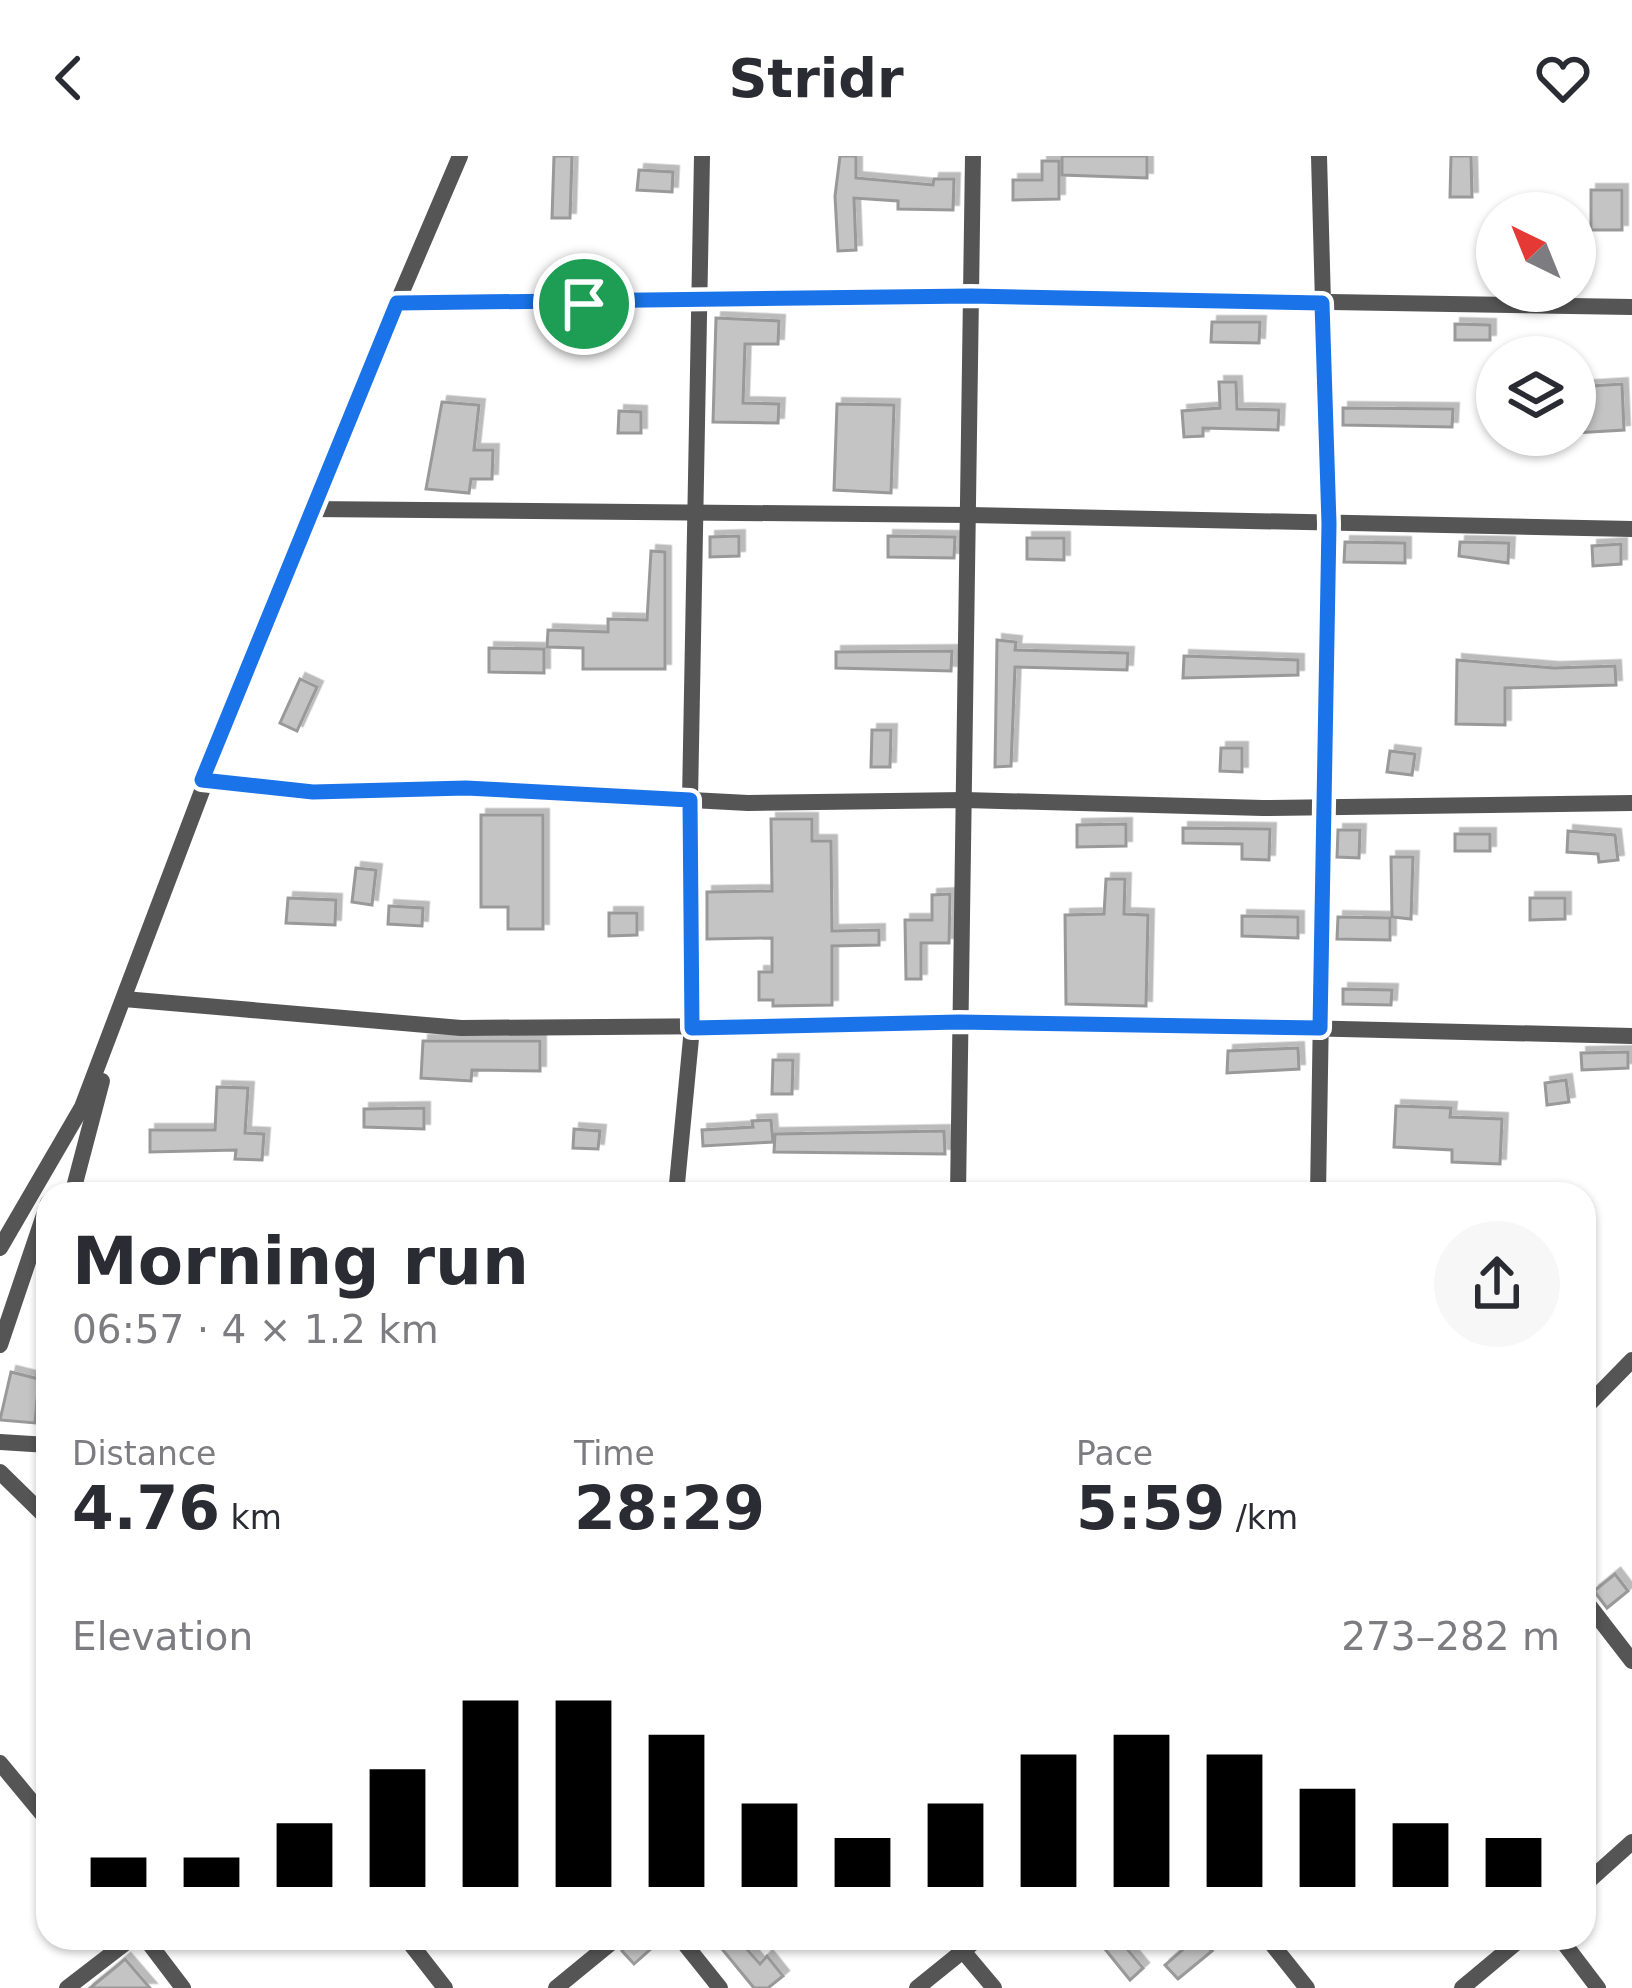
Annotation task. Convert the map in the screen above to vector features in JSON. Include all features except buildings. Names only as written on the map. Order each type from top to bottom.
[{"type":"street","points":[[0,1248],[82,1107],[202,780],[309,509],[460,156]]},
{"type":"street","points":[[677,1182],[692,1028],[690,800],[702,156]]},
{"type":"street","points":[[958,1182],[973,156]]},
{"type":"street","points":[[1318,156],[1329,524],[1318,1182]]},
{"type":"street","points":[[397,303],[971,296],[1632,307]]},
{"type":"street","points":[[309,509],[969,514],[1632,530]]},
{"type":"street","points":[[202,780],[313,792],[466,788],[690,800],[1323,807],[1632,803]]},
{"type":"street","points":[[124,999],[461,1028],[959,1022],[1632,1036]]},
{"type":"street","points":[[75,1182],[124,999]]},
{"type":"street","points":[[18,1210],[36,1206]]},
{"type":"street","points":[[0,1345],[36,1238]]},
{"type":"street","points":[[1596,1397],[1632,1360]]},
{"type":"street","points":[[0,1442],[36,1444]]},
{"type":"street","points":[[0,1472],[36,1507]]},
{"type":"street","points":[[1596,1614],[1632,1661]]},
{"type":"street","points":[[0,1763],[36,1806]]},
{"type":"street","points":[[1596,1874],[1632,1843]]},
{"type":"street","points":[[67,1988],[116,1950]]},
{"type":"street","points":[[154,1950],[183,1988]]},
{"type":"street","points":[[415,1950],[445,1988]]},
{"type":"street","points":[[556,1988],[602,1950]]},
{"type":"street","points":[[690,1950],[720,1988]]},
{"type":"street","points":[[917,1988],[952,1950]]},
{"type":"street","points":[[961,1950],[994,1988]]},
{"type":"street","points":[[1277,1950],[1307,1988]]},
{"type":"street","points":[[1462,1988],[1508,1950]]},
{"type":"street","points":[[1569,1950],[1598,1988]]},
{"type":"route","points":[[971,296],[1322,303],[1329,524],[1320,1028],[959,1022],[692,1028],[690,800],[466,788],[313,792],[202,780],[397,303],[584,304],[971,296]]}]
